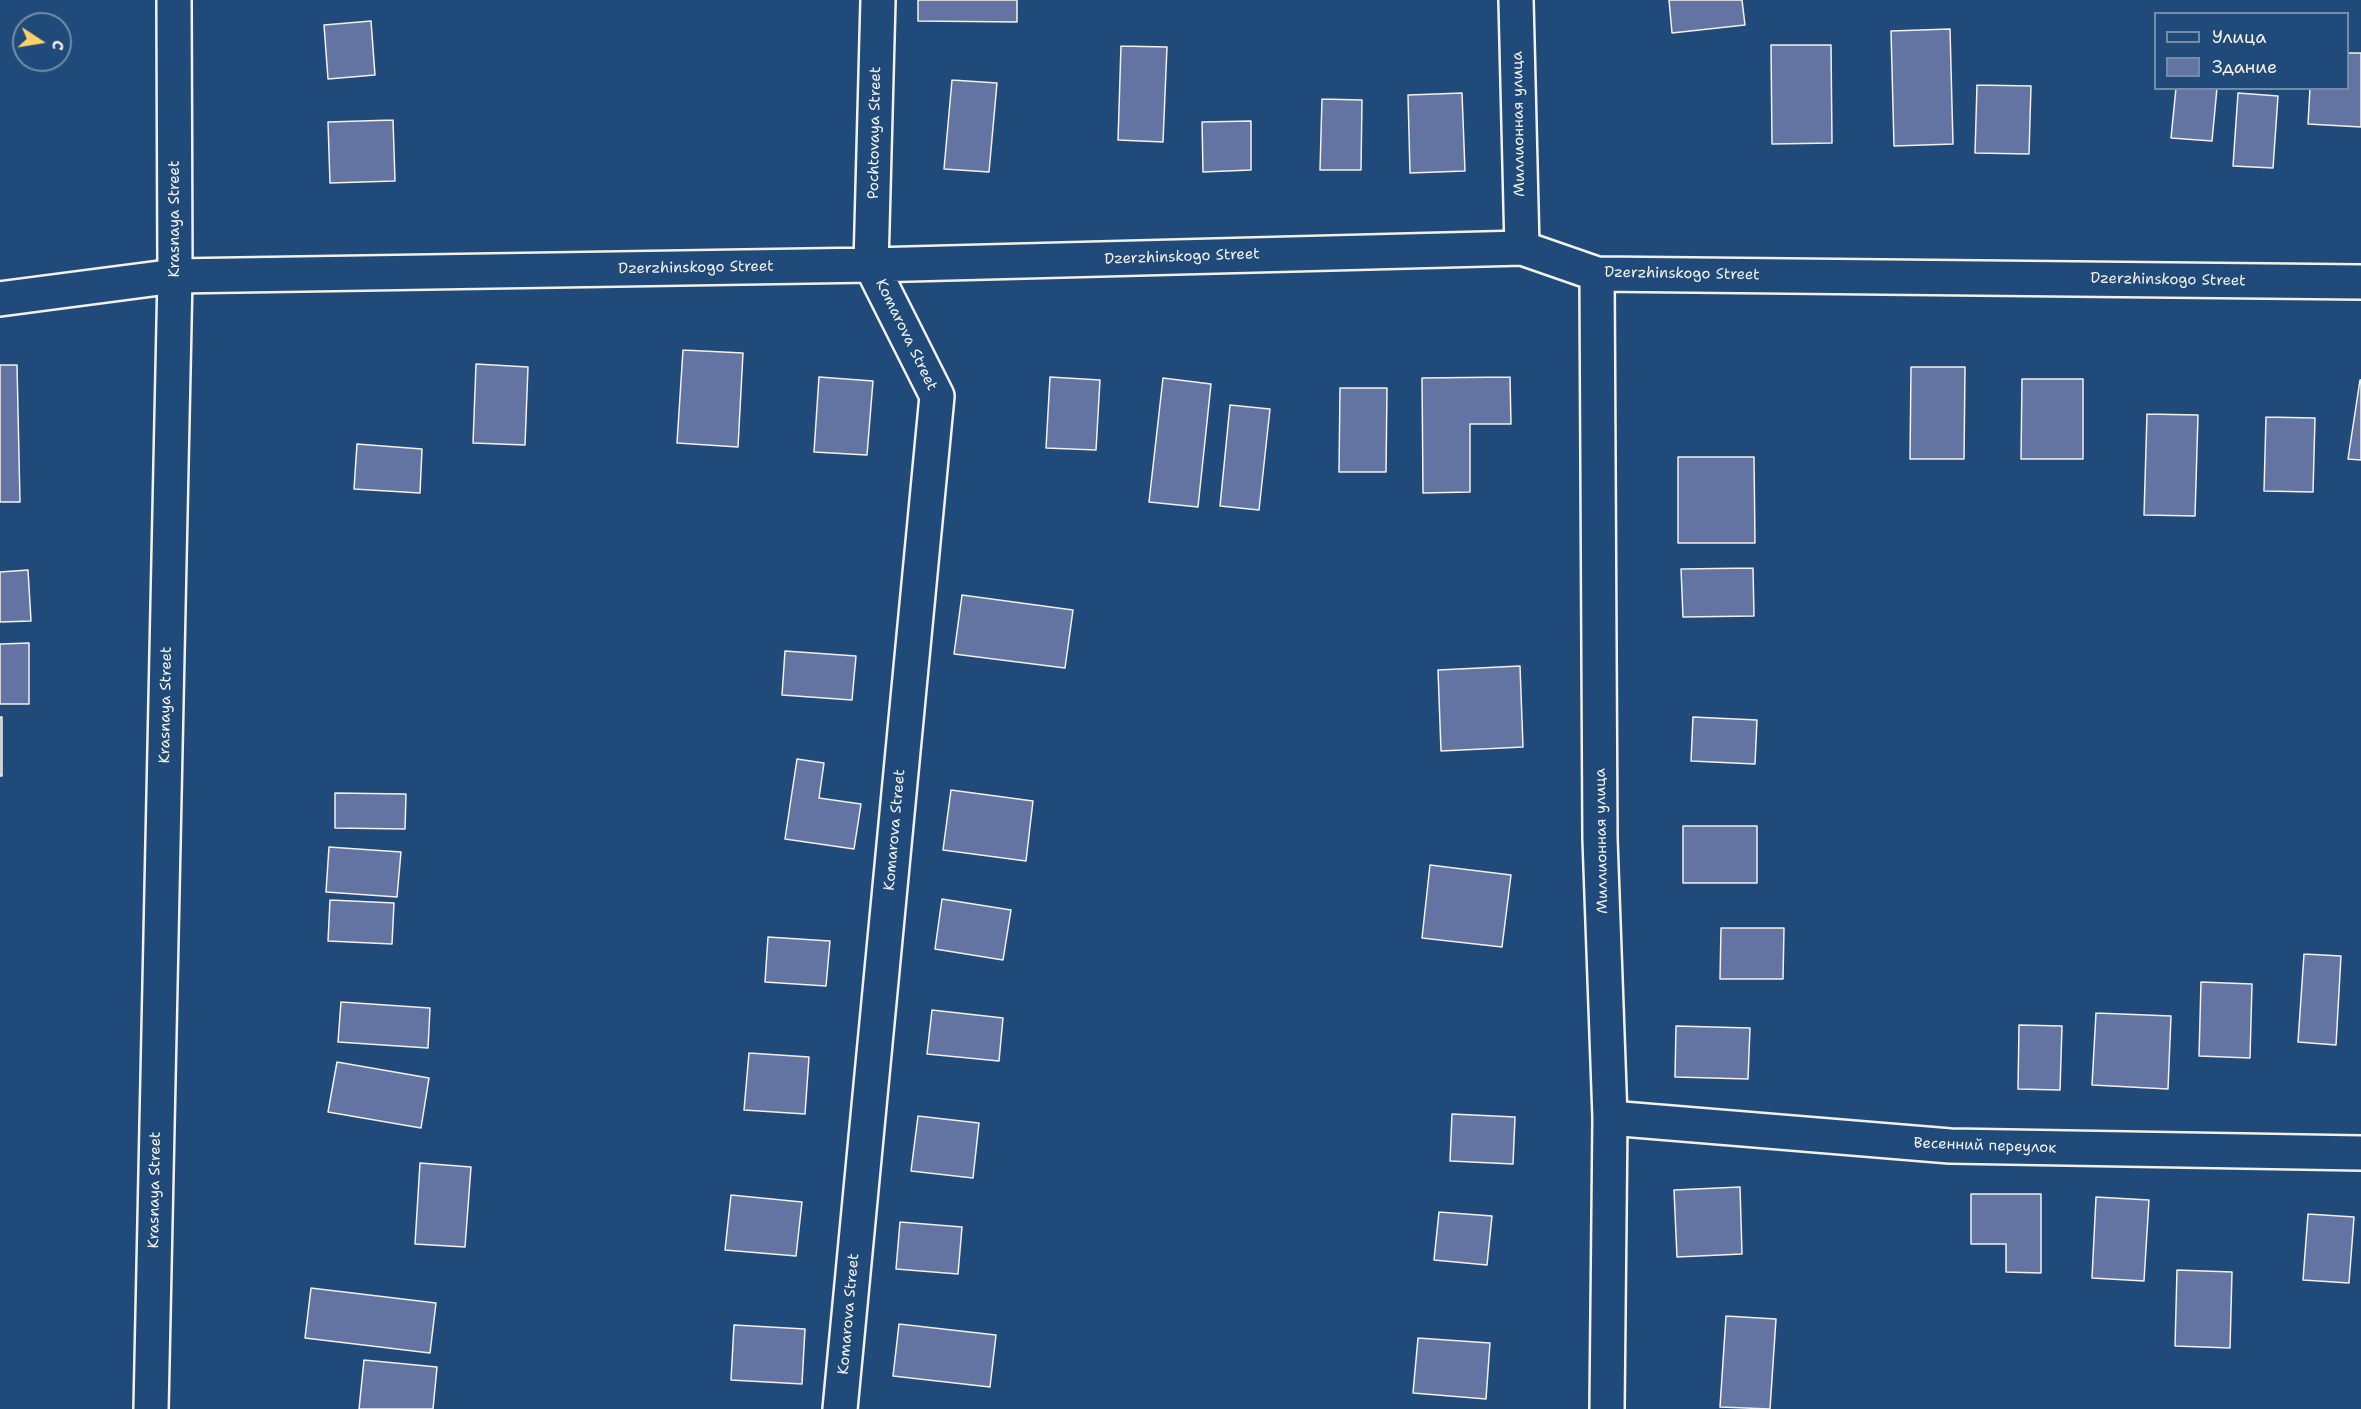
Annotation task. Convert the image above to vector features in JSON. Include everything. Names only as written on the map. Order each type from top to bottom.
[{"type":"street","name":"Krasnaya Street","points":[[151,1409],[175,276],[174,0]]},
{"type":"street","name":"Pochtovaya Street","points":[[871,265],[878,0]]},
{"type":"street","name":"Миллионная улица","points":[[1516,0],[1522,248]]},
{"type":"street","name":"Dzerzhinskogo Street","points":[[0,299],[175,276],[871,265],[1522,248],[1598,274],[2361,282]]},
{"type":"street","name":"Komarova Street","points":[[840,1409],[937,396],[871,265]]},
{"type":"street","name":"Миллионная улица","points":[[1598,274],[1600,838],[1610,1118],[1607,1409]]},
{"type":"street","name":"Весенний переулок","points":[[1610,1118],[1950,1146],[2361,1153]]},
{"type":"building","points":[[918,0],[1017,0],[1017,22],[918,21]]},
{"type":"building","points":[[1669,0],[1742,0],[1745,25],[1672,33]]},
{"type":"building","points":[[371,21],[375,75],[328,79],[324,25]]},
{"type":"building","points":[[1950,29],[1953,144],[1894,146],[1891,31]]},
{"type":"building","points":[[1771,45],[1831,45],[1832,143],[1772,144]]},
{"type":"building","points":[[1121,46],[1167,47],[1163,142],[1118,140]]},
{"type":"building","points":[[2349,53],[2361,53],[2361,127],[2308,124],[2310,90],[2349,90]]},
{"type":"building","points":[[952,80],[997,83],[989,172],[944,169]]},
{"type":"building","points":[[1977,85],[2031,86],[2029,154],[1975,153]]},
{"type":"building","points":[[2176,90],[2217,90],[2212,141],[2171,138]]},
{"type":"building","points":[[1462,93],[1465,171],[1410,173],[1408,95]]},
{"type":"building","points":[[2238,93],[2278,96],[2273,168],[2233,166]]},
{"type":"building","points":[[1322,99],[1362,100],[1361,170],[1320,170]]},
{"type":"building","points":[[393,120],[395,181],[330,183],[328,122]]},
{"type":"building","points":[[1251,121],[1251,170],[1203,172],[1202,122]]},
{"type":"building","points":[[683,350],[743,353],[738,447],[677,443]]},
{"type":"building","points":[[476,364],[528,367],[525,445],[473,443]]},
{"type":"building","points":[[0,365],[17,365],[20,502],[0,502]]},
{"type":"building","points":[[1911,367],[1965,367],[1964,459],[1910,459]]},
{"type":"building","points":[[819,377],[873,381],[867,455],[814,452]]},
{"type":"building","points":[[1050,377],[1100,380],[1096,450],[1046,448]]},
{"type":"building","points":[[1510,377],[1511,424],[1470,424],[1470,492],[1423,493],[1422,378]]},
{"type":"building","points":[[1163,378],[1211,384],[1198,507],[1149,502]]},
{"type":"building","points":[[2022,379],[2083,379],[2083,459],[2021,459]]},
{"type":"building","points":[[2361,380],[2361,460],[2348,459]]},
{"type":"building","points":[[1340,388],[1387,388],[1386,472],[1339,472]]},
{"type":"building","points":[[1230,405],[1270,409],[1259,510],[1220,506]]},
{"type":"building","points":[[2147,414],[2198,415],[2195,516],[2144,515]]},
{"type":"building","points":[[2266,417],[2315,418],[2313,492],[2264,491]]},
{"type":"building","points":[[357,444],[422,449],[420,493],[354,489]]},
{"type":"building","points":[[1678,457],[1754,457],[1755,543],[1678,543]]},
{"type":"building","points":[[1753,568],[1754,616],[1683,617],[1681,569]]},
{"type":"building","points":[[28,570],[31,621],[0,622],[0,572]]},
{"type":"building","points":[[962,595],[1073,610],[1065,668],[954,654]]},
{"type":"building","points":[[29,643],[29,704],[0,704],[0,644]]},
{"type":"building","points":[[785,651],[856,656],[852,700],[782,695]]},
{"type":"building","points":[[1520,666],[1523,747],[1441,751],[1438,670]]},
{"type":"building","points":[[0,717],[2,717],[2,776],[0,776]]},
{"type":"building","points":[[1693,717],[1757,720],[1755,764],[1691,761]]},
{"type":"building","points":[[797,759],[824,763],[819,798],[861,804],[854,849],[785,839]]},
{"type":"building","points":[[951,790],[1033,801],[1026,861],[943,850]]},
{"type":"building","points":[[335,793],[406,794],[405,829],[335,828]]},
{"type":"building","points":[[1683,826],[1757,826],[1757,883],[1683,883]]},
{"type":"building","points":[[329,847],[401,852],[397,897],[326,892]]},
{"type":"building","points":[[1430,865],[1511,875],[1502,947],[1422,938]]},
{"type":"building","points":[[942,899],[1011,910],[1003,960],[935,949]]},
{"type":"building","points":[[330,900],[394,903],[392,944],[328,941]]},
{"type":"building","points":[[1721,928],[1784,928],[1783,979],[1720,979]]},
{"type":"building","points":[[768,937],[830,941],[826,986],[765,982]]},
{"type":"building","points":[[2304,954],[2341,956],[2336,1045],[2298,1042]]},
{"type":"building","points":[[2201,982],[2252,984],[2250,1058],[2199,1056]]},
{"type":"building","points":[[341,1002],[430,1008],[428,1048],[338,1042]]},
{"type":"building","points":[[932,1010],[1003,1018],[999,1061],[927,1054]]},
{"type":"building","points":[[2096,1013],[2171,1016],[2168,1089],[2092,1085]]},
{"type":"building","points":[[2019,1025],[2062,1026],[2060,1090],[2018,1089]]},
{"type":"building","points":[[1676,1026],[1750,1028],[1748,1079],[1675,1077]]},
{"type":"building","points":[[749,1053],[809,1057],[805,1114],[744,1110]]},
{"type":"building","points":[[337,1062],[429,1078],[421,1128],[328,1112]]},
{"type":"building","points":[[1452,1114],[1515,1117],[1513,1164],[1450,1161]]},
{"type":"building","points":[[918,1116],[979,1123],[973,1178],[911,1171]]},
{"type":"building","points":[[420,1163],[471,1167],[465,1247],[415,1244]]},
{"type":"building","points":[[1740,1187],[1742,1254],[1677,1257],[1674,1190]]},
{"type":"building","points":[[1971,1194],[2041,1194],[2041,1273],[2006,1272],[2006,1244],[1971,1244]]},
{"type":"building","points":[[731,1195],[802,1202],[796,1256],[725,1250]]},
{"type":"building","points":[[2096,1197],[2149,1200],[2144,1281],[2092,1278]]},
{"type":"building","points":[[1439,1212],[1492,1216],[1487,1265],[1434,1260]]},
{"type":"building","points":[[2308,1214],[2354,1217],[2349,1283],[2303,1280]]},
{"type":"building","points":[[900,1222],[962,1227],[958,1274],[896,1269]]},
{"type":"building","points":[[2177,1270],[2232,1272],[2230,1348],[2175,1346]]},
{"type":"building","points":[[311,1288],[436,1303],[430,1353],[305,1338]]},
{"type":"building","points":[[1726,1316],[1776,1319],[1770,1409],[1720,1407]]},
{"type":"building","points":[[899,1324],[996,1335],[990,1387],[893,1376]]},
{"type":"building","points":[[734,1325],[805,1329],[802,1384],[731,1380]]},
{"type":"building","points":[[1418,1338],[1490,1343],[1486,1399],[1413,1393]]},
{"type":"building","points":[[364,1360],[437,1367],[433,1409],[359,1409]]}]
